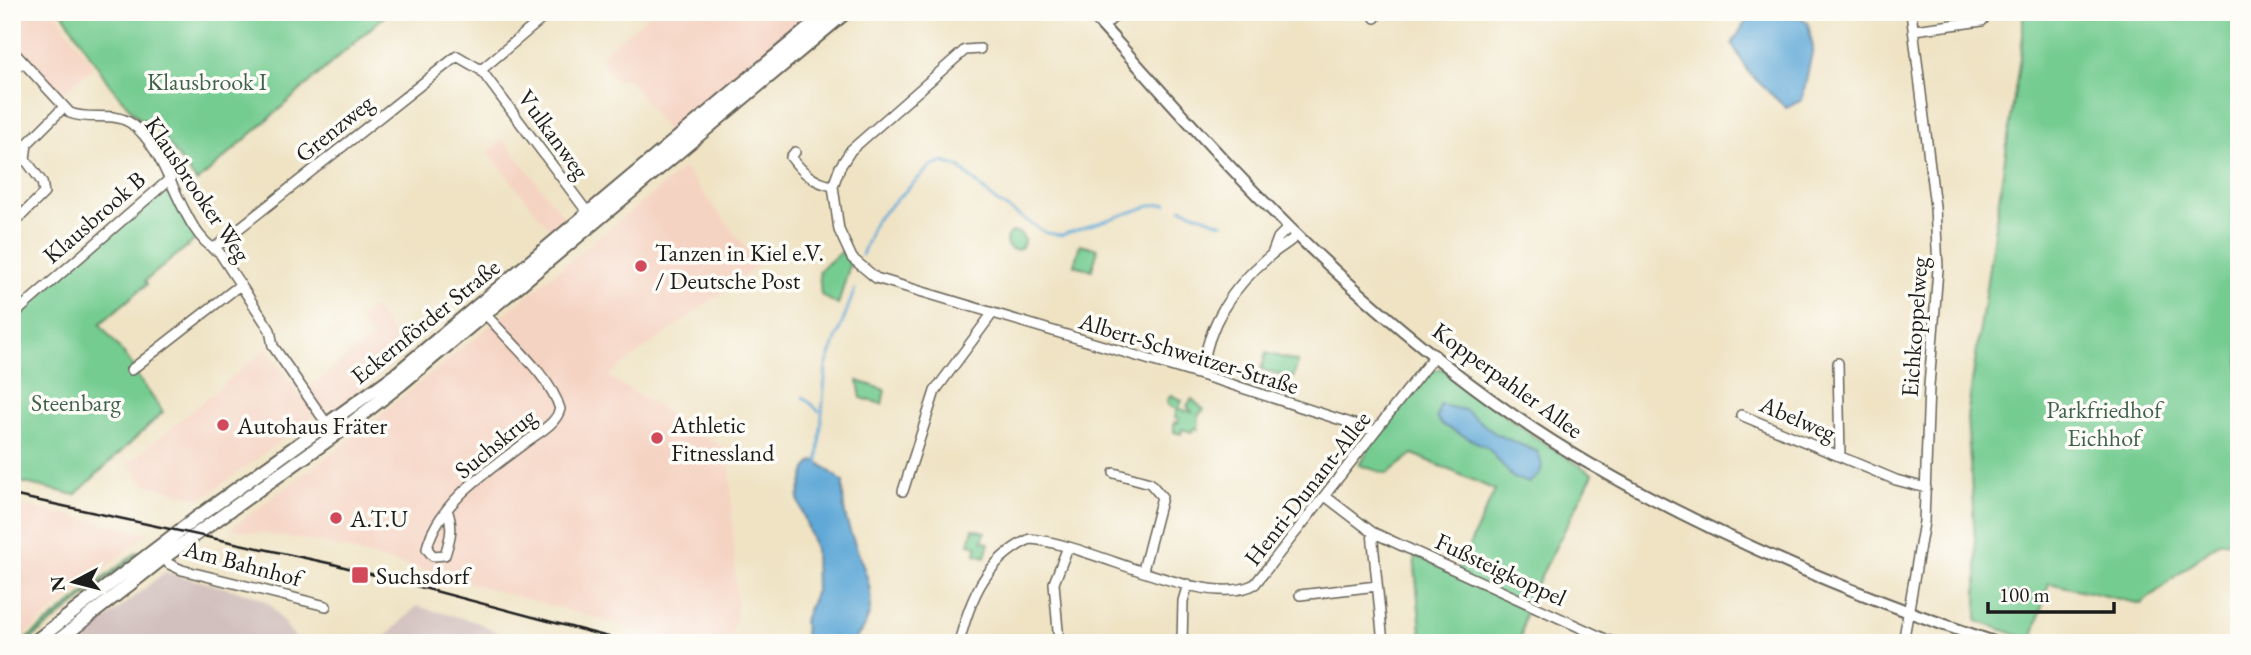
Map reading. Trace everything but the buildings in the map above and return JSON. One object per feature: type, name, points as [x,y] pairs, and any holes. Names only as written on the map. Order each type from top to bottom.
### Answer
[{"type":"main road","name":"Eckernförder Straße","points":[[33,643],[331,430],[482,310],[828,12]]},
{"type":"main road","name":"Eckernförder Straße","points":[[716,111],[846,12]]},
{"type":"main road","name":"Eckernförder Straße","points":[[54,643],[159,553]]},
{"type":"street","points":[[481,70],[550,12]]},
{"type":"street","name":"Kopperpahler Allee","points":[[1090,12],[1293,231],[1435,355],[1589,464],[1805,570],[1908,612],[1997,643]]},
{"type":"street","points":[[1103,27],[1119,12]]},
{"type":"street","name":"Eichkoppelweg","points":[[1903,643],[1922,539],[1939,252],[1911,12]]},
{"type":"street","points":[[1914,30],[1982,21],[1989,12]]},
{"type":"street","points":[[795,152],[791,157],[800,169],[818,184],[833,186],[851,150],[965,50],[980,49]]},
{"type":"street","name":"Klausbrooker Weg","points":[[12,50],[64,107],[82,118],[110,117],[131,123],[171,178],[175,194],[209,247],[219,252],[270,330],[273,346],[331,430]]},
{"type":"street","name":"Grenzweg","points":[[214,249],[452,58],[460,56],[481,70]]},
{"type":"street","points":[[12,71],[23,62]]},
{"type":"street","name":"Vulkanweg","points":[[481,70],[592,217]]},
{"type":"street","points":[[12,225],[44,193],[41,182],[24,159],[27,144],[64,107]]},
{"type":"street","name":"Klausbrook B","points":[[12,316],[171,178]]},
{"type":"street","name":"Albert-Schweitzer-Straße","points":[[833,186],[836,218],[844,243],[852,258],[876,278],[1201,375],[1375,431]]},
{"type":"street","points":[[1201,375],[1207,343],[1221,308],[1272,254],[1278,238],[1293,231]]},
{"type":"street","points":[[131,370],[240,285]]},
{"type":"street","name":"Suchskrug","points":[[447,510],[452,521],[451,537],[445,555],[433,556],[427,550],[429,538],[447,510],[480,477],[551,423],[560,409],[558,398],[482,310]]},
{"type":"street","points":[[903,491],[934,391],[992,314]]},
{"type":"street","name":"Henri-Dunant-Allee","points":[[959,643],[975,591],[985,575],[1006,554],[1030,539],[1068,547],[1188,584],[1230,592],[1244,590],[1255,584],[1435,355]]},
{"type":"street","name":"Abelweg","points":[[1838,362],[1840,457]]},
{"type":"street","name":"Abelweg","points":[[1741,415],[1912,486],[1926,488]]},
{"type":"street","points":[[1114,473],[1150,483],[1162,497],[1143,570]]},
{"type":"street","name":"Fußsteigkoppel","points":[[1325,496],[1372,532],[1614,643]]},
{"type":"street","points":[[1372,532],[1383,643]]},
{"type":"street","points":[[1059,643],[1054,583],[1068,547]]},
{"type":"street","name":"Am Bahnhof","points":[[159,553],[183,570],[326,606]]},
{"type":"street","points":[[1182,643],[1183,601],[1188,584]]},
{"type":"street","points":[[1300,595],[1377,586]]},
{"type":"shaded area","points":[[13,12],[55,12],[93,67],[61,95],[12,40]]},
{"type":"shaded area","points":[[653,12],[817,12],[668,133],[628,78],[616,81],[598,57]]},
{"type":"shaded area","points":[[503,139],[566,220],[552,232],[488,152]]},
{"type":"shaded area","points":[[684,168],[759,265],[608,376],[729,451],[737,613],[730,643],[687,643],[319,542],[230,529],[342,446]]},
{"type":"shaded area","points":[[373,307],[408,352],[336,409],[324,409],[202,499],[145,484],[128,464],[267,348],[299,396],[372,338],[358,320]]},
{"type":"shaded area","points":[[12,503],[147,533],[15,643],[12,643]]},
{"type":"shaded area","points":[[165,572],[253,595],[270,604],[299,643],[77,643]]},
{"type":"shaded area","points":[[417,606],[476,622],[521,643],[379,643]]},
{"type":"green space","name":"Klausbrook I","points":[[62,12],[389,12],[197,182],[154,125],[137,117],[109,84]]},
{"type":"green space","name":"Parkfriedhof Eichhof","points":[[2023,12],[2239,12],[2239,540],[2219,542],[2141,604],[2049,583],[2032,640],[1977,621],[1977,570],[1967,417],[2023,36]]},
{"type":"green space","name":"Steenbarg","points":[[170,180],[201,235],[145,281],[147,284],[100,324],[138,372],[136,374],[163,412],[75,495],[12,480],[12,317]]},
{"type":"green space","points":[[1015,232],[1021,235],[1024,241],[1021,247],[1015,250],[1009,247],[1006,241],[1009,235]]},
{"type":"green space","points":[[1080,244],[1098,249],[1092,270],[1074,265]]},
{"type":"green space","points":[[842,251],[850,264],[838,305],[821,295],[819,271]]},
{"type":"green space","points":[[1266,353],[1298,362],[1293,378],[1261,369]]},
{"type":"green space","points":[[1441,368],[1535,437],[1593,474],[1527,603],[1520,643],[1422,643],[1414,555],[1456,574],[1495,490],[1413,454],[1387,474],[1359,465],[1377,436],[1428,373]]},
{"type":"green space","points":[[858,381],[885,390],[882,404],[861,398]]},
{"type":"green space","points":[[1171,395],[1182,400],[1179,409],[1192,412],[1187,406],[1192,399],[1204,410],[1199,414],[1198,429],[1193,428],[1192,432],[1182,429],[1181,434],[1174,432],[1174,422],[1178,423],[1179,419],[1175,417],[1177,409],[1168,405],[1167,400]]},
{"type":"green space","points":[[973,529],[985,532],[982,541],[989,543],[985,557],[975,554],[977,546],[969,544]]},
{"type":"green space","points":[[137,552],[139,554],[26,643],[21,643]]},
{"type":"water","points":[[1770,12],[1796,13],[1808,23],[1813,48],[1802,100],[1786,108],[1750,74],[1732,44],[1746,21]]},
{"type":"water","points":[[1440,405],[1465,410],[1496,434],[1538,452],[1542,465],[1540,474],[1529,483],[1513,478],[1488,448],[1441,424],[1437,417]]},
{"type":"water","points":[[813,461],[817,461],[843,482],[846,520],[869,586],[869,615],[863,629],[851,643],[806,643],[804,620],[816,591],[815,549],[798,499],[806,469]]},
{"type":"waterway","points":[[862,255],[875,221],[930,167],[944,162],[959,167],[996,201],[1046,233],[1061,235],[1153,205],[1167,204]]},
{"type":"waterway","points":[[1181,208],[1223,224]]},
{"type":"waterway","points":[[818,462],[826,366],[855,289]]},
{"type":"waterway","points":[[803,397],[819,411]]},
{"type":"railway","points":[[12,495],[333,564],[631,643]]},
{"type":"place","name":"Tanzen in Kiel e.V. / Deutsche Post","points":[[641,266]]},
{"type":"place","name":"Autohaus Fräter","points":[[223,425]]},
{"type":"place","name":"Athletic Fitnessland","points":[[657,438]]},
{"type":"place","name":"A.T.U","points":[[336,518]]},
{"type":"place","name":"Suchsdorf","points":[[360,575]]}]
